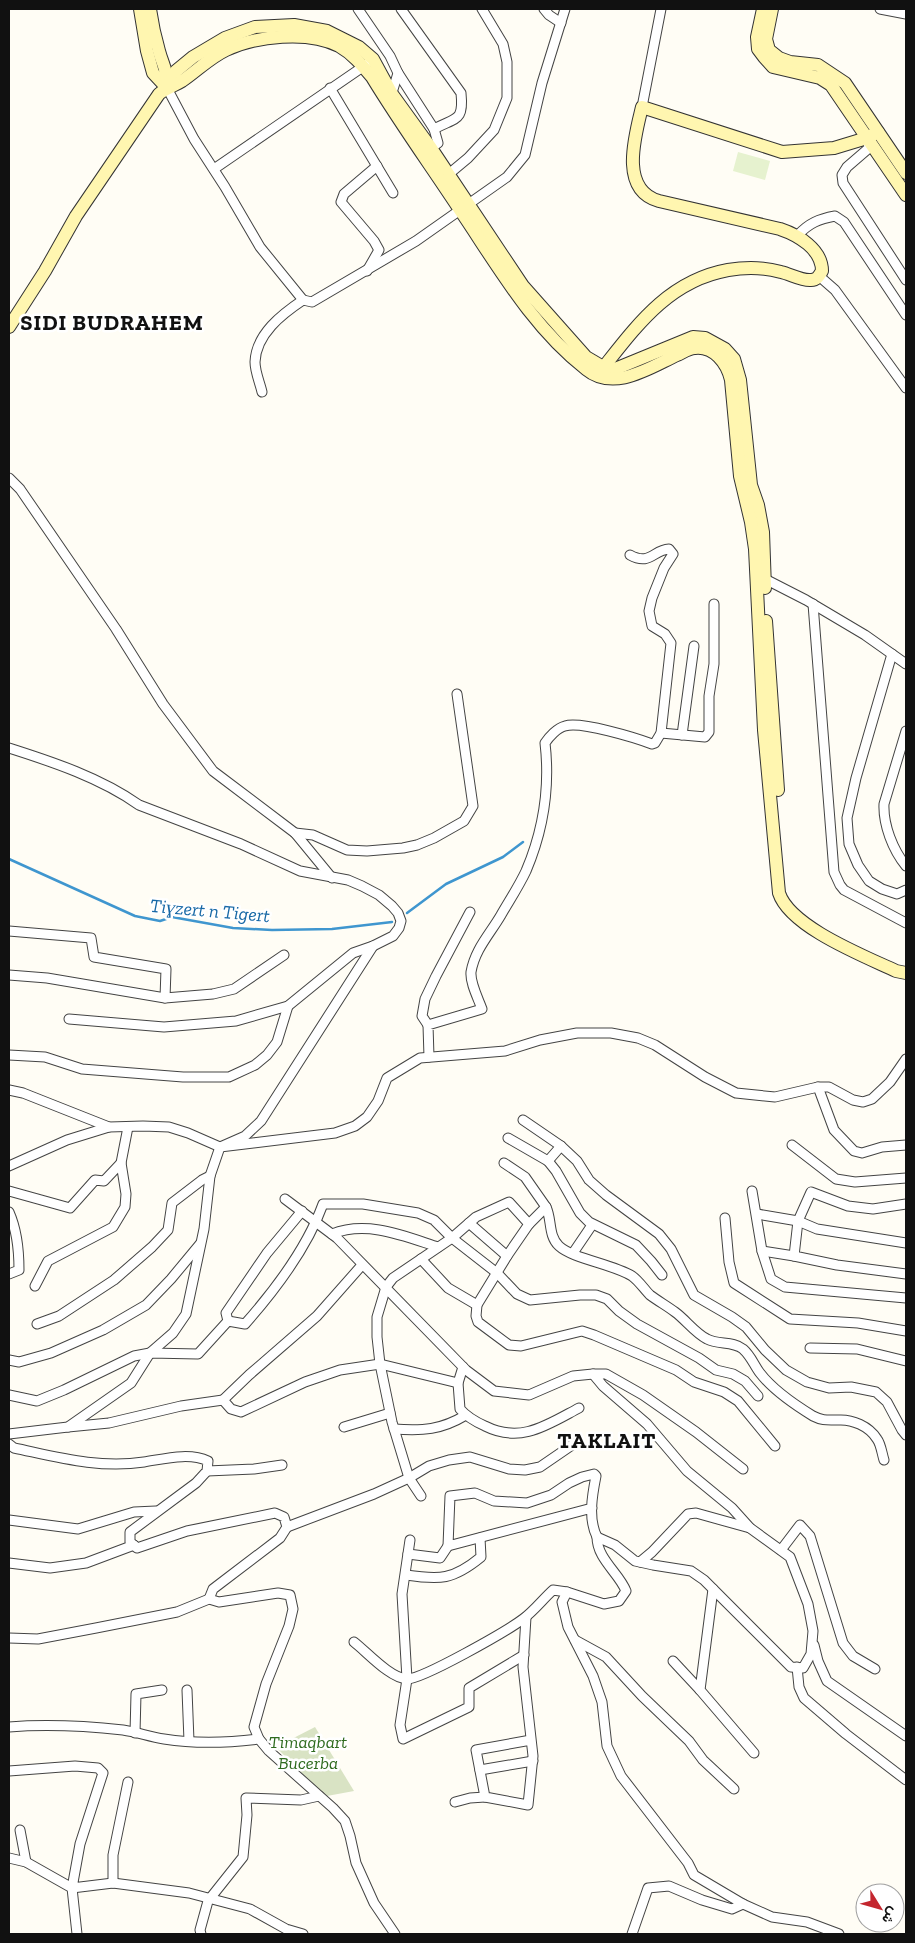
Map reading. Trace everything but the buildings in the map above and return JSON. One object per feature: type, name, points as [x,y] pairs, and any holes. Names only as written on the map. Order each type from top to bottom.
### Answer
[{"type":"street","points":[[140,9],[147,51],[154,73],[167,88],[194,139],[260,247],[303,300],[312,302],[416,241],[507,177],[525,155],[542,82],[565,9]]},
{"type":"street","points":[[150,9],[152,26],[167,70],[167,88]]},
{"type":"street","points":[[358,9],[390,56],[398,73],[434,129],[438,143],[431,148]]},
{"type":"street","points":[[401,9],[461,93],[463,109],[458,117],[434,129]]},
{"type":"street","points":[[444,177],[468,158],[494,130],[507,98],[507,62],[503,44],[482,9]]},
{"type":"street","points":[[544,9],[561,22]]},
{"type":"street","points":[[661,9],[636,133],[633,162],[637,183],[646,195],[659,201],[780,229],[798,235],[808,244],[820,260],[822,266],[819,276]]},
{"type":"street","points":[[763,9],[757,37],[758,49],[764,57],[773,67],[820,78],[831,85],[906,173]]},
{"type":"street","points":[[772,9],[766,39],[769,50],[779,58],[790,62],[818,65],[845,83],[906,195]]},
{"type":"street","points":[[880,9],[906,14]]},
{"type":"street","points":[[9,326],[45,271],[76,216],[159,94],[167,88],[180,82],[209,59],[225,50],[240,44],[267,38],[299,36],[338,45],[356,58],[368,63]]},
{"type":"street","points":[[214,169],[368,63]]},
{"type":"street","points":[[368,63],[372,77],[431,148],[444,177]]},
{"type":"street","points":[[390,98],[398,73]]},
{"type":"street","points":[[330,88],[393,193]]},
{"type":"street","points":[[390,98],[465,208],[510,286],[560,345],[588,371],[600,371]]},
{"type":"street","points":[[642,107],[782,152],[834,148],[873,135]]},
{"type":"street","points":[[873,135],[869,148],[847,167],[842,175],[843,184],[906,280]]},
{"type":"street","points":[[366,272],[379,250],[374,241],[341,202],[344,194],[377,166]]},
{"type":"street","points":[[798,235],[806,226],[822,218],[835,216],[844,222],[906,315]]},
{"type":"street","points":[[600,371],[636,326],[658,304],[679,289],[694,282],[725,271],[742,268],[773,270],[809,280],[819,276]]},
{"type":"street","points":[[819,276],[835,290],[906,388]]},
{"type":"street","points":[[262,392],[255,363],[259,343],[282,314],[303,300]]},
{"type":"street","points":[[600,371],[604,379],[618,379],[631,376],[694,348],[707,349],[718,356],[728,369],[731,380],[740,476],[761,577],[782,857],[787,894],[795,908],[810,920],[868,952],[906,967]]},
{"type":"street","points":[[9,478],[20,489],[164,704],[213,771],[295,833],[332,878]]},
{"type":"street","points":[[428,1025],[482,1009],[471,974],[476,952],[500,916],[525,872],[532,854],[541,826],[546,784],[547,763],[544,743],[550,735],[565,726],[598,728],[652,744],[656,743],[661,732],[671,643],[665,634],[652,626],[649,611],[656,586],[673,554],[669,549],[665,549],[651,558],[642,559],[630,555]]},
{"type":"street","points":[[761,577],[813,604],[865,635],[906,664]]},
{"type":"street","points":[[761,577],[764,730],[781,899],[793,914],[820,933],[896,972],[906,974]]},
{"type":"street","points":[[661,732],[705,737],[709,732],[709,696],[714,664],[714,604]]},
{"type":"street","points":[[813,604],[834,872],[844,890],[906,923]]},
{"type":"street","points":[[682,735],[694,646]]},
{"type":"street","points":[[892,654],[856,778],[847,818],[849,844],[858,865],[870,882],[882,889],[897,894],[906,890]]},
{"type":"street","points":[[295,833],[313,836],[347,850],[376,850],[417,845],[464,821],[473,806],[457,694]]},
{"type":"street","points":[[906,731],[884,804],[884,817],[899,857],[906,866]]},
{"type":"street","points":[[9,748],[60,766],[126,796],[140,805],[241,844],[300,871],[348,880],[362,886],[378,895],[398,913],[401,921],[399,928],[393,936],[353,953],[288,1006],[236,1021],[164,1028],[69,1019]]},
{"type":"street","points":[[429,1057],[428,1025],[422,1016],[426,1000],[436,976],[470,912]]},
{"type":"street","points":[[9,931],[91,938],[94,956],[166,969],[165,998]]},
{"type":"street","points":[[68,1427],[131,1383],[150,1353],[173,1333],[186,1314],[201,1242],[210,1176],[220,1147],[245,1136],[261,1121],[373,946]]},
{"type":"street","points":[[9,975],[47,978],[165,998],[213,994],[234,989],[284,955]]},
{"type":"street","points":[[9,1055],[45,1057],[82,1069],[183,1077],[229,1077],[255,1065],[267,1055],[277,1042],[288,1006]]},
{"type":"street","points":[[9,1166],[67,1140],[109,1127],[169,1128],[188,1133],[220,1147],[334,1134],[355,1126],[367,1117],[378,1101],[387,1078],[420,1058],[505,1051],[540,1040],[577,1033],[611,1033],[638,1038],[655,1045],[705,1077],[736,1093],[775,1097],[818,1087],[830,1087],[853,1100],[863,1102],[872,1099],[890,1082],[906,1060]]},
{"type":"street","points":[[818,1087],[834,1130],[854,1151],[862,1153],[882,1147],[906,1145]]},
{"type":"street","points":[[9,1090],[23,1093],[109,1127]]},
{"type":"street","points":[[523,1120],[561,1146],[577,1161],[589,1180],[659,1234],[671,1248],[694,1295],[746,1327],[765,1350],[786,1370],[807,1382],[829,1388],[851,1387],[876,1392],[887,1402],[906,1435]]},
{"type":"street","points":[[35,1286],[48,1261],[113,1228],[125,1207],[126,1194],[121,1163],[128,1127]]},
{"type":"street","points":[[508,1138],[548,1161],[556,1171],[580,1213],[592,1225],[636,1245],[662,1275]]},
{"type":"street","points":[[792,1145],[836,1179],[856,1182],[906,1178]]},
{"type":"street","points":[[548,1161],[561,1146]]},
{"type":"street","points":[[9,1191],[70,1208],[95,1180],[104,1181],[121,1163]]},
{"type":"street","points":[[504,1163],[525,1177],[546,1207],[549,1213],[552,1237],[559,1246],[630,1275],[650,1294],[712,1342],[736,1345],[742,1348],[752,1358],[760,1373],[794,1404],[813,1416],[829,1422],[838,1420],[852,1421],[865,1427],[878,1439],[884,1460]]},
{"type":"street","points":[[37,1324],[59,1316],[120,1274],[152,1247],[168,1230],[172,1203],[210,1176]]},
{"type":"street","points":[[752,1191],[762,1251],[771,1279],[785,1287],[906,1298]]},
{"type":"street","points":[[794,1256],[798,1221],[811,1192],[848,1206],[873,1209],[906,1204]]},
{"type":"street","points":[[285,1199],[332,1234],[463,1366],[494,1391],[529,1395],[573,1376],[606,1374],[643,1395],[696,1432],[743,1469]]},
{"type":"street","points":[[421,1496],[409,1478],[394,1429],[380,1364],[377,1317],[386,1287],[393,1278],[452,1238],[476,1217],[509,1202],[529,1224]]},
{"type":"street","points":[[228,1321],[246,1324],[264,1302],[298,1254],[316,1222],[323,1204],[363,1204],[418,1213],[434,1220],[452,1238],[497,1273],[517,1294],[530,1300],[580,1295],[596,1295],[607,1299],[619,1311],[637,1324],[699,1358],[716,1370],[733,1374],[745,1381],[758,1396]]},
{"type":"street","points":[[546,1207],[529,1224],[477,1305],[476,1316],[478,1322],[509,1345],[521,1346],[582,1331],[676,1370],[694,1382],[724,1392],[738,1402],[776,1446]]},
{"type":"street","points":[[228,1321],[226,1313],[267,1253],[302,1211]]},
{"type":"street","points":[[9,1212],[15,1226],[19,1260],[19,1270],[9,1274]]},
{"type":"street","points":[[757,1214],[798,1221],[817,1229],[906,1243]]},
{"type":"street","points":[[725,1218],[729,1262],[734,1283],[790,1319],[858,1323],[906,1331]]},
{"type":"street","points":[[469,1223],[507,1256]]},
{"type":"street","points":[[573,1253],[592,1225]]},
{"type":"street","points":[[332,1234],[346,1229],[384,1230],[438,1247]]},
{"type":"street","points":[[9,1360],[19,1362],[50,1353],[102,1330],[146,1305],[171,1279],[201,1242]]},
{"type":"street","points":[[762,1251],[854,1268],[906,1274]]},
{"type":"street","points":[[421,1259],[448,1288],[477,1305]]},
{"type":"street","points":[[9,1434],[109,1423],[181,1406],[223,1400],[317,1316],[362,1265]]},
{"type":"street","points":[[9,1395],[37,1401],[134,1356],[150,1353],[198,1354],[228,1321]]},
{"type":"street","points":[[810,1348],[857,1349],[906,1361]]},
{"type":"street","points":[[223,1400],[232,1409],[240,1412],[305,1382],[340,1370],[380,1364],[458,1383]]},
{"type":"street","points":[[463,1366],[458,1383],[460,1409],[474,1421],[494,1431],[516,1434],[544,1427],[579,1408]]},
{"type":"street","points":[[593,1374],[603,1386],[648,1424],[687,1471],[732,1508],[750,1528],[782,1550],[790,1558],[808,1604],[813,1631],[810,1654],[803,1668],[791,1666],[713,1588],[691,1571],[640,1562],[615,1545],[597,1538]]},
{"type":"street","points":[[344,1427],[390,1412]]},
{"type":"street","points":[[394,1429],[424,1431],[450,1424],[466,1415]]},
{"type":"street","points":[[209,1599],[213,1589],[280,1538],[287,1526],[342,1506],[409,1478],[429,1466],[449,1460],[470,1457],[509,1469],[525,1470],[540,1467],[575,1443]]},
{"type":"street","points":[[9,1444],[14,1448],[80,1462],[116,1465],[168,1457],[202,1458],[208,1461],[207,1470],[196,1483],[157,1510],[130,1532],[130,1542],[137,1548],[187,1531],[275,1513],[284,1517],[287,1526]]},
{"type":"street","points":[[207,1470],[254,1469],[282,1465]]},
{"type":"street","points":[[354,1642],[394,1675],[407,1679],[418,1678],[526,1616],[553,1590],[567,1592],[604,1604],[619,1601],[626,1591],[622,1581],[601,1554],[592,1528],[592,1508],[596,1476],[594,1474],[569,1483],[551,1495],[527,1503],[494,1501],[475,1493],[450,1496],[448,1546],[440,1558],[408,1554]]},
{"type":"street","points":[[448,1546],[592,1508]]},
{"type":"street","points":[[9,1520],[78,1529],[134,1512],[157,1510]]},
{"type":"street","points":[[640,1562],[688,1514],[696,1513],[750,1528]]},
{"type":"street","points":[[782,1550],[800,1525],[810,1536],[843,1643],[853,1656],[876,1669]]},
{"type":"street","points":[[406,1575],[429,1578],[446,1577],[481,1557],[480,1538]]},
{"type":"street","points":[[410,1540],[402,1594],[407,1679],[400,1725],[403,1739],[470,1707],[469,1688],[524,1655]]},
{"type":"street","points":[[9,1564],[50,1568],[86,1562],[134,1545]]},
{"type":"street","points":[[700,1690],[713,1588]]},
{"type":"street","points":[[567,1592],[562,1602],[568,1627],[593,1676],[602,1702],[607,1746],[621,1776],[688,1863],[694,1875],[743,1904],[772,1917],[807,1922],[839,1934]]},
{"type":"street","points":[[9,1638],[38,1639],[96,1628],[177,1612],[209,1599],[219,1602],[278,1594],[290,1595],[293,1609],[289,1626],[266,1684],[254,1727],[259,1739],[269,1751],[345,1821],[356,1863],[374,1903],[395,1934]]},
{"type":"street","points":[[455,1802],[485,1797],[528,1804],[533,1761],[523,1667],[526,1616]]},
{"type":"street","points":[[574,1640],[606,1657],[642,1696],[689,1741],[703,1760],[734,1789]]},
{"type":"street","points":[[812,1640],[826,1681],[906,1736]]},
{"type":"street","points":[[673,1661],[754,1753]]},
{"type":"street","points":[[797,1667],[799,1687],[804,1698],[846,1734],[906,1780]]},
{"type":"street","points":[[135,1733],[136,1694],[162,1690]]},
{"type":"street","points":[[187,1690],[189,1741]]},
{"type":"street","points":[[9,1727],[29,1725],[94,1728],[164,1739],[218,1743],[259,1739]]},
{"type":"street","points":[[485,1797],[476,1750],[532,1740]]},
{"type":"street","points":[[480,1770],[533,1761]]},
{"type":"street","points":[[9,1771],[75,1766],[98,1768],[102,1773],[80,1844],[72,1888],[77,1934]]},
{"type":"street","points":[[113,1883],[113,1855],[128,1782]]},
{"type":"street","points":[[201,1934],[200,1930],[210,1899],[243,1858],[247,1815],[246,1798],[301,1800],[319,1796]]},
{"type":"street","points":[[20,1830],[26,1862]]},
{"type":"street","points":[[9,1858],[26,1862],[72,1888],[113,1883],[189,1893],[250,1909],[286,1929],[303,1934]]},
{"type":"street","points":[[632,1934],[648,1888],[669,1886],[702,1900],[732,1909],[743,1904]]},
{"type":"green space","points":[[738,152],[770,161],[765,180],[733,171]]},
{"type":"green space","name":"Timaqbart Bucerba","points":[[315,1727],[354,1791],[327,1796],[309,1781],[276,1747]]},
{"type":"waterway","name":"Tiɣzert n Tigert","points":[[407,913],[446,884],[503,857],[523,842]]},
{"type":"waterway","name":"Tiɣzert n Tigert","points":[[9,859],[135,916],[160,921],[172,917],[233,928],[272,930],[332,929],[392,922]]},
{"type":"district","name":"SIDI BUDRAHEM","points":[[112,322]]},
{"type":"district","name":"TAKLAIT","points":[[607,1440]]}]
